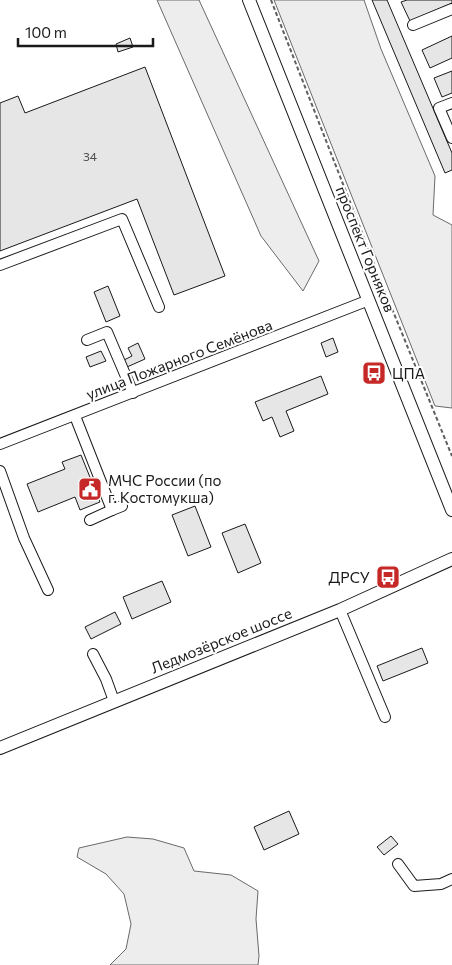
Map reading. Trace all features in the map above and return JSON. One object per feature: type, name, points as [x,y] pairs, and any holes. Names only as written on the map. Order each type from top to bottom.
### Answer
[{"type":"main road","name":"проспект Горняков","points":[[249,0],[452,510]]},
{"type":"main road","name":"Ледмозёрское шоссе","points":[[0,748],[340,610],[452,559]]},
{"type":"street","points":[[413,25],[452,9]]},
{"type":"street","points":[[452,103],[440,108],[452,137]]},
{"type":"street","points":[[0,264],[122,219],[159,307]]},
{"type":"street","name":"улица Пожарного Семёнова","points":[[0,444],[369,300]]},
{"type":"street","points":[[87,340],[107,332],[133,393]]},
{"type":"street","points":[[75,416],[117,508],[90,520]]},
{"type":"street","points":[[0,471],[24,538],[48,590]]},
{"type":"street","points":[[340,610],[385,717]]},
{"type":"street","points":[[93,654],[106,679],[114,701]]},
{"type":"street","points":[[398,864],[414,886],[441,884],[452,879]]},
{"type":"path","points":[[271,0],[386,294],[452,456]]},
{"type":"shaded area","points":[[157,0],[199,0],[319,261],[303,291],[261,236]]},
{"type":"shaded area","points":[[274,0],[364,0],[381,49],[435,176],[433,215],[452,225],[452,408],[435,406]]},
{"type":"shaded area","points":[[127,837],[153,839],[184,848],[194,871],[231,875],[258,891],[256,919],[258,965],[110,965],[126,949],[131,924],[124,894],[106,874],[77,857],[79,848]]},
{"type":"building","points":[[372,0],[387,0],[452,153],[452,170],[445,173]]},
{"type":"building","points":[[407,0],[452,0],[452,3],[410,21],[401,2]]},
{"type":"building","points":[[452,36],[452,58],[430,68],[422,50]]},
{"type":"building","points":[[130,38],[133,47],[118,52],[116,44]]},
{"type":"building","points":[[145,67],[225,276],[174,295],[137,199],[0,251],[0,103],[18,96],[25,113]]},
{"type":"building","points":[[452,71],[452,93],[442,97],[434,78]]},
{"type":"building","points":[[108,286],[120,316],[106,322],[94,292]]},
{"type":"building","points":[[333,338],[338,352],[326,357],[321,343]]},
{"type":"building","points":[[138,343],[145,359],[127,367],[124,360],[132,356],[128,348]]},
{"type":"building","points":[[101,351],[106,361],[90,367],[86,357]]},
{"type":"building","points":[[321,376],[328,394],[286,411],[294,431],[280,437],[272,417],[263,421],[255,402]]},
{"type":"building","points":[[81,455],[100,502],[80,510],[75,497],[38,512],[27,484],[65,469],[62,462]]},
{"type":"building","points":[[195,506],[211,547],[188,556],[172,515]]},
{"type":"building","points":[[245,524],[261,563],[238,573],[222,533]]},
{"type":"building","points":[[162,581],[171,602],[132,619],[123,597]]},
{"type":"building","points":[[115,612],[121,624],[91,639],[85,627]]},
{"type":"building","points":[[422,648],[428,663],[383,681],[377,666]]},
{"type":"building","points":[[289,811],[299,834],[264,850],[254,827]]},
{"type":"building","points":[[391,836],[398,844],[384,855],[377,847]]},
{"type":"place","name":"ЦПА","points":[[374,373]]},
{"type":"place","name":"МЧС России (по г. Костомукша)","points":[[90,489]]},
{"type":"place","name":"ДРСУ","points":[[388,577]]}]
